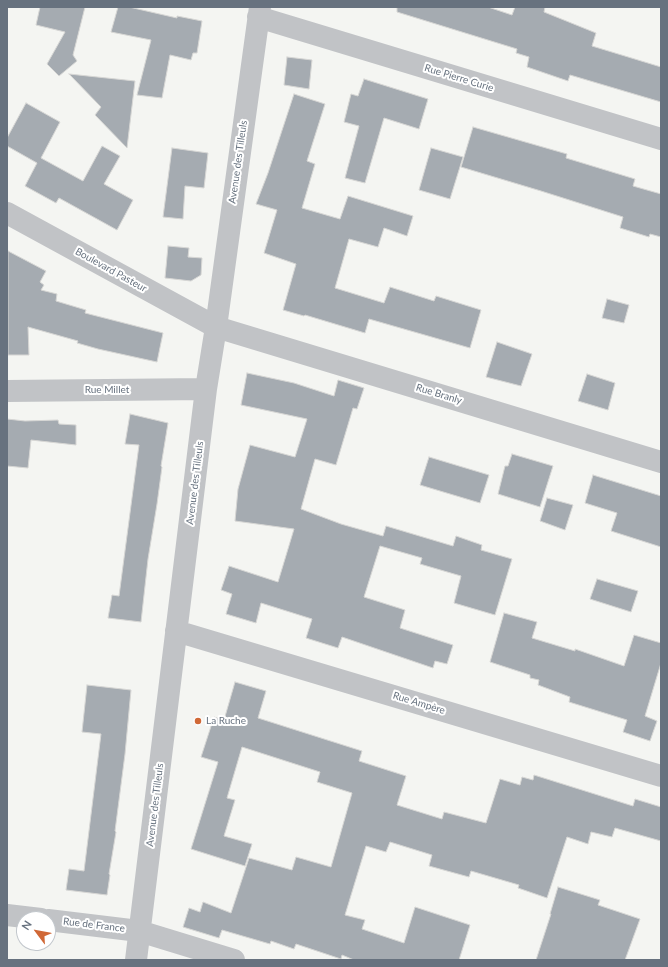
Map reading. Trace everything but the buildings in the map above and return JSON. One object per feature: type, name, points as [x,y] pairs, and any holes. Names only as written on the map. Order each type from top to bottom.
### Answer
[{"type":"street","name":"Rue Pierre Curie","points":[[259,12],[661,139]]},
{"type":"street","name":"Avenue des Tilleuls","points":[[136,960],[206,390],[259,12]]},
{"type":"street","name":"Boulevard Pasteur","points":[[7,213],[216,327]]},
{"type":"street","name":"Rue Branly","points":[[216,327],[661,462]]},
{"type":"street","name":"Rue Millet","points":[[7,391],[206,390]]},
{"type":"street","name":"Rue Ampère","points":[[176,630],[661,776]]},
{"type":"street","name":"Rue de France","points":[[56,921],[139,931],[234,960]]},
{"type":"place","name":"La Ruche","points":[[198,721]]}]
